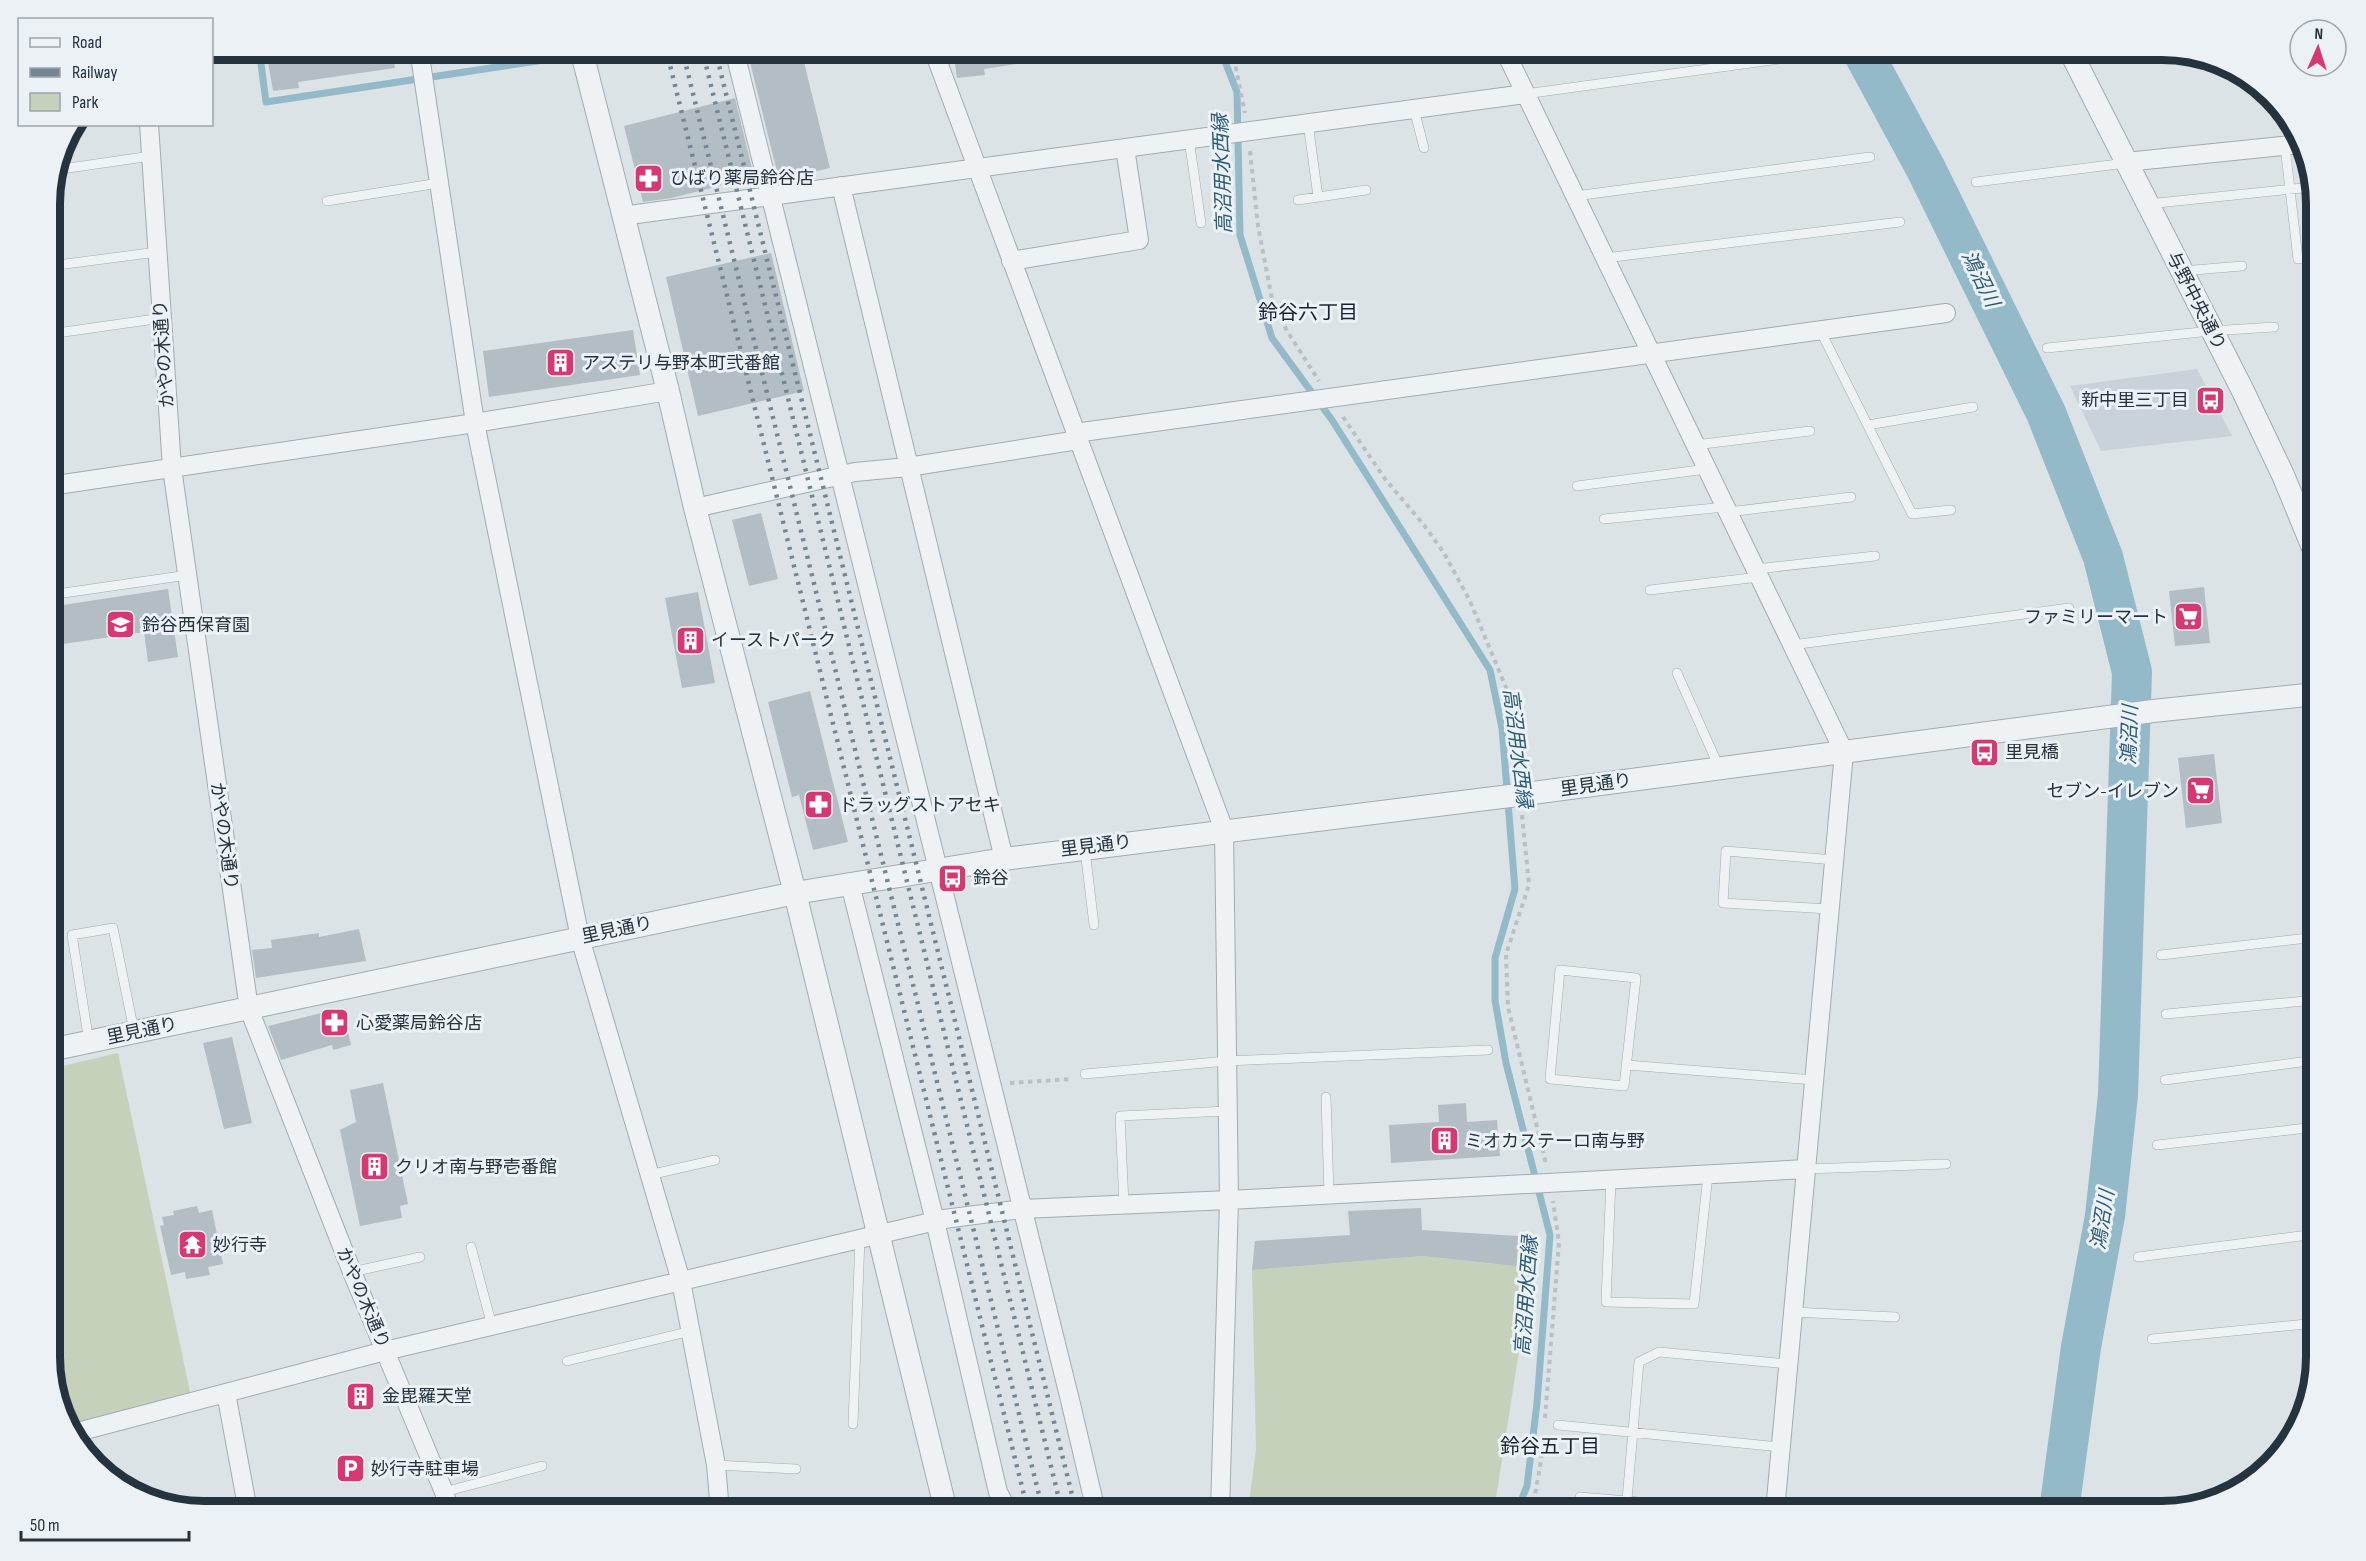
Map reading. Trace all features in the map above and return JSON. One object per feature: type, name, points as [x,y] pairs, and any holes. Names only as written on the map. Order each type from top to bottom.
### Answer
[{"type":"street","points":[[421,60],[475,423],[580,938],[681,1281],[716,1465],[719,1501]]},
{"type":"street","points":[[583,60],[668,392],[695,508],[795,893],[869,1236],[943,1501]]},
{"type":"street","points":[[736,60],[1093,1501]]},
{"type":"street","points":[[937,60],[1224,830],[1229,1200],[1220,1501]]},
{"type":"street","points":[[1509,60],[1844,752],[1776,1501]]},
{"type":"street","name":"与野中央通り","points":[[2074,60],[2283,475],[2306,529]]},
{"type":"street","points":[[622,216],[1525,94]]},
{"type":"street","name":"かやの木通り","points":[[149,126],[172,468],[249,1009],[352,1272],[447,1501]]},
{"type":"street","points":[[2126,162],[2293,145]]},
{"type":"street","points":[[1011,261],[1139,240],[1125,148]]},
{"type":"street","points":[[841,186],[1004,859]]},
{"type":"street","points":[[695,508],[839,476],[908,467],[1077,436],[1301,401],[1946,313]]},
{"type":"street","points":[[60,485],[668,392]]},
{"type":"street","name":"里見通り","points":[[60,1048],[795,893],[1004,859],[1496,798],[2153,711],[2306,694]]},
{"type":"street","points":[[850,884],[935,1221],[998,1492],[1002,1501]]},
{"type":"street","points":[[81,1431],[385,1352],[935,1221],[1022,1209],[1806,1169]]},
{"type":"street","points":[[226,1393],[246,1501]]},
{"type":"lane","points":[[1525,94],[1772,60]]},
{"type":"lane","points":[[1414,109],[1424,148]]},
{"type":"lane","points":[[1308,123],[1318,197]]},
{"type":"lane","points":[[1189,139],[1201,223]]},
{"type":"lane","points":[[2293,145],[2290,190],[2298,259],[2306,258]]},
{"type":"lane","points":[[65,169],[151,156]]},
{"type":"lane","points":[[1575,195],[1870,157]]},
{"type":"lane","points":[[1976,182],[2126,162]]},
{"type":"lane","points":[[327,201],[439,183]]},
{"type":"lane","points":[[2148,204],[2305,188]]},
{"type":"lane","points":[[1298,200],[1366,190]]},
{"type":"lane","points":[[1605,258],[1900,222]]},
{"type":"lane","points":[[60,266],[157,252]]},
{"type":"lane","points":[[2181,271],[2242,266]]},
{"type":"lane","points":[[60,333],[162,318]]},
{"type":"lane","points":[[2047,348],[2211,331],[2274,327]]},
{"type":"lane","points":[[1820,330],[1912,514],[1951,510]]},
{"type":"lane","points":[[1868,425],[1972,407]]},
{"type":"lane","points":[[1695,445],[1810,431]]},
{"type":"lane","points":[[1577,486],[1707,469]]},
{"type":"lane","points":[[1604,519],[1851,497]]},
{"type":"lane","points":[[1650,590],[1875,556]]},
{"type":"lane","points":[[60,594],[188,575]]},
{"type":"lane","points":[[1792,645],[2069,608]]},
{"type":"lane","points":[[1677,673],[1720,768]]},
{"type":"lane","points":[[1085,848],[1094,925]]},
{"type":"lane","points":[[1829,909],[1723,903],[1726,851],[1834,860]]},
{"type":"lane","points":[[90,1042],[72,935],[113,928],[134,1033]]},
{"type":"lane","points":[[2161,955],[2306,938]]},
{"type":"lane","points":[[1560,970],[1636,978],[1627,1065],[1624,1086],[1550,1080],[1560,970]]},
{"type":"lane","points":[[2166,1014],[2306,1001]]},
{"type":"lane","points":[[1085,1074],[1227,1061],[1488,1050]]},
{"type":"lane","points":[[2165,1080],[2306,1061]]},
{"type":"lane","points":[[1627,1065],[1814,1080]]},
{"type":"lane","points":[[1326,1097],[1329,1195]]},
{"type":"lane","points":[[1124,1205],[1120,1116],[1228,1111]]},
{"type":"lane","points":[[2157,1145],[2306,1129]]},
{"type":"lane","points":[[649,1175],[714,1160]]},
{"type":"lane","points":[[1806,1169],[1946,1164]]},
{"type":"lane","points":[[1611,1180],[1606,1302],[1694,1304],[1708,1175]]},
{"type":"lane","points":[[2138,1257],[2306,1235]]},
{"type":"lane","points":[[853,1424],[869,1236]]},
{"type":"lane","points":[[471,1247],[492,1326]]},
{"type":"lane","points":[[352,1272],[420,1257]]},
{"type":"lane","points":[[1793,1312],[1895,1317]]},
{"type":"lane","points":[[2152,1339],[2306,1324]]},
{"type":"lane","points":[[567,1361],[691,1331]]},
{"type":"lane","points":[[1626,1501],[1639,1362],[1659,1352],[1788,1364]]},
{"type":"lane","points":[[1558,1425],[1781,1447]]},
{"type":"lane","points":[[716,1465],[796,1469]]},
{"type":"lane","points":[[444,1492],[542,1466]]},
{"type":"lane","points":[[1580,1497],[1600,1501]]},
{"type":"path","points":[[1233,60],[1240,132],[1272,299],[1287,330],[1385,479],[1425,525],[1444,553],[1470,601],[1512,702],[1529,885],[1506,954],[1508,1007],[1544,1183],[1559,1243],[1540,1467],[1534,1501]]},
{"type":"path","points":[[991,1085],[1075,1078],[1085,1074]]},
{"type":"shaded area","points":[[2197,369],[2232,436],[2101,451],[2070,386]]},
{"type":"green space","points":[[118,1053],[191,1396],[77,1426],[68,1403],[60,1366],[60,1067]]},
{"type":"green space","points":[[1423,1256],[1532,1268],[1496,1501],[1249,1501],[1256,1449],[1252,1270]]},
{"type":"building","points":[[268,60],[394,60],[395,68],[298,82],[299,88],[273,91]]},
{"type":"building","points":[[749,60],[803,60],[830,168],[779,180]]},
{"type":"building","points":[[954,60],[1042,60],[984,69],[985,75],[957,78]]},
{"type":"building","points":[[735,98],[754,177],[672,198],[643,202],[624,126]]},
{"type":"building","points":[[771,253],[804,391],[698,416],[666,277]]},
{"type":"building","name":"アステリ与野本町弐番館","points":[[633,330],[640,375],[489,397],[483,351]]},
{"type":"building","points":[[761,513],[778,579],[749,586],[732,520]]},
{"type":"building","name":"ファミリーマート","points":[[2204,587],[2210,643],[2175,646],[2169,591]]},
{"type":"building","points":[[168,589],[178,657],[148,662],[144,632],[60,645],[60,605]]},
{"type":"building","name":"イーストパーク","points":[[698,592],[715,683],[682,688],[665,598]]},
{"type":"building","points":[[810,691],[848,842],[813,850],[799,795],[792,797],[768,702]]},
{"type":"building","name":"セブン-イレブン","points":[[2214,754],[2222,823],[2186,828],[2178,758]]},
{"type":"building","points":[[359,929],[366,961],[256,978],[252,950],[272,948],[271,940],[319,933],[319,937]]},
{"type":"building","points":[[342,1008],[351,1045],[333,1050],[332,1045],[281,1060],[268,1026]]},
{"type":"building","points":[[232,1037],[252,1123],[224,1129],[203,1043]]},
{"type":"building","name":"クリオ南与野壱番館","points":[[383,1083],[408,1204],[400,1206],[402,1218],[360,1226],[340,1130],[356,1122],[350,1090]]},
{"type":"building","name":"ミオカステーロ南与野","points":[[1466,1103],[1467,1122],[1497,1120],[1500,1156],[1391,1163],[1389,1125],[1439,1122],[1438,1105]]},
{"type":"building","name":"妙行寺","points":[[197,1206],[199,1213],[212,1210],[223,1264],[208,1267],[210,1275],[186,1279],[185,1272],[171,1275],[160,1226],[164,1225],[162,1217],[174,1215],[173,1211]]},
{"type":"building","points":[[1421,1208],[1422,1230],[1532,1237],[1532,1268],[1423,1256],[1252,1270],[1255,1241],[1350,1235],[1348,1211]]},
{"type":"building","name":"金毘羅天堂","points":[[367,1383],[374,1403],[354,1410],[347,1389]]},
{"type":"waterway","points":[[260,60],[266,102],[544,60]]},
{"type":"waterway","name":"高沼用水西縁","points":[[1224,60],[1237,92],[1240,235],[1272,338],[1332,420],[1490,670],[1502,728],[1515,889],[1495,958],[1495,1000],[1506,1063],[1550,1235],[1537,1403],[1527,1486],[1521,1501]]},
{"type":"waterway","name":"鴻沼川","points":[[1867,60],[1926,169],[2046,413],[2103,557],[2132,672],[2118,1095],[2105,1216],[2081,1347],[2060,1501]]},
{"type":"railway","points":[[669,60],[1026,1501]]},
{"type":"railway","points":[[685,60],[1041,1501]]},
{"type":"railway","points":[[705,60],[1060,1501]]},
{"type":"railway","points":[[718,60],[1074,1501]]},
{"type":"place","name":"ひばり薬局鈴谷店","points":[[649,178]]},
{"type":"place","name":"アステリ与野本町弐番館","points":[[561,363]]},
{"type":"place","name":"新中里三丁目","points":[[2210,400]]},
{"type":"place","name":"ファミリーマート","points":[[2189,617]]},
{"type":"place","name":"鈴谷西保育園","points":[[121,625]]},
{"type":"place","name":"イーストパーク","points":[[690,640]]},
{"type":"place","name":"里見橋","points":[[1984,752]]},
{"type":"place","name":"セブン-イレブン","points":[[2200,791]]},
{"type":"place","name":"ドラッグストアセキ","points":[[818,805]]},
{"type":"place","name":"鈴谷","points":[[952,878]]},
{"type":"place","name":"心愛薬局鈴谷店","points":[[335,1023]]},
{"type":"place","name":"ミオカステーロ南与野","points":[[1444,1141]]},
{"type":"place","name":"クリオ南与野壱番館","points":[[374,1167]]},
{"type":"place","name":"妙行寺","points":[[192,1245]]},
{"type":"place","name":"金毘羅天堂","points":[[361,1396]]},
{"type":"place","name":"妙行寺駐車場","points":[[350,1469]]},
{"type":"district","name":"鈴谷六丁目","points":[[1308,313]]},
{"type":"district","name":"鈴谷五丁目","points":[[1550,1447]]}]
